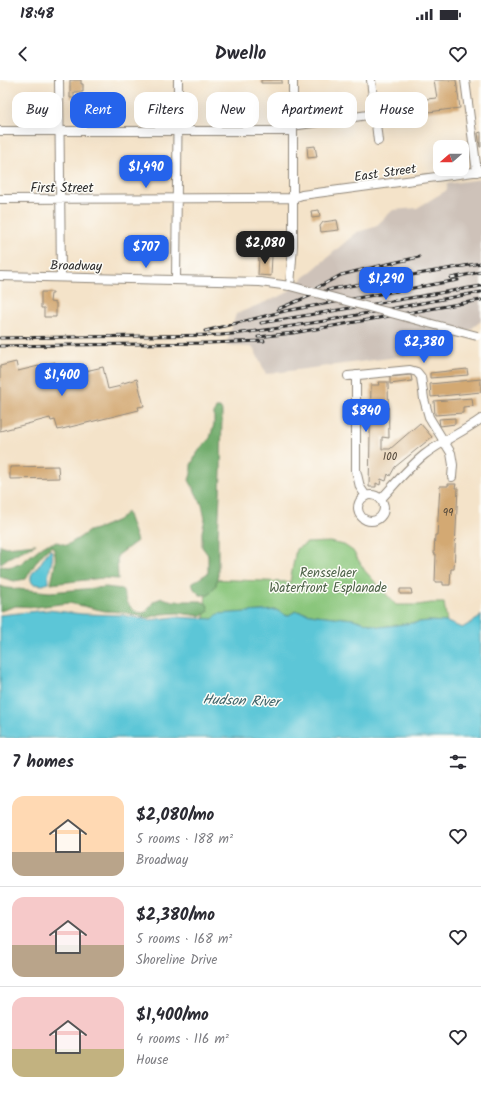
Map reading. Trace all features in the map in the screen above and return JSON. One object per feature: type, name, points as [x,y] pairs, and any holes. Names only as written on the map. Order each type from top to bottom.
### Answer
[{"type":"street","points":[[59,80],[61,277]]},
{"type":"street","points":[[176,280],[178,80]]},
{"type":"street","points":[[293,80],[293,92]]},
{"type":"street","points":[[371,80],[372,92]]},
{"type":"street","points":[[465,80],[479,171]]},
{"type":"street","points":[[0,131],[178,131],[292,128],[293,254],[290,286]]},
{"type":"street","points":[[377,128],[378,141]]},
{"type":"street","name":"East Street","points":[[293,198],[309,194],[479,171]]},
{"type":"street","name":"First Street","points":[[0,200],[293,198]]},
{"type":"street","name":"Broadway","points":[[0,276],[260,282],[279,284],[479,337]]},
{"type":"street","points":[[366,496],[360,487],[356,470],[352,376],[410,370],[417,372],[420,377],[428,412],[436,429],[450,451],[452,457],[452,477]]},
{"type":"street","points":[[381,499],[412,465],[430,451],[481,419]]},
{"type":"street","points":[[373,495],[381,499],[384,506],[383,514],[379,520],[369,522],[361,517],[358,509],[360,501],[366,496],[373,495]]},
{"type":"shaded area","points":[[481,179],[481,321],[444,351],[266,374],[253,347],[226,346],[236,314],[285,294],[357,232],[375,227],[393,210],[417,208],[447,190],[447,184]]},
{"type":"green space","points":[[216,408],[220,408],[222,411],[218,575],[216,585],[209,595],[200,595],[194,589],[192,583],[208,573],[208,555],[202,547],[202,532],[205,519],[202,505],[189,480],[191,465],[196,455],[210,438]]},
{"type":"green space","points":[[127,512],[137,541],[117,556],[118,579],[103,578],[51,584],[55,559],[52,546],[40,557],[26,579],[14,581],[0,577],[0,566],[8,567],[20,564],[44,545],[57,542],[67,545],[89,531],[118,520]]},
{"type":"green space","name":"Rensselaer Waterfront Esplanade","points":[[331,542],[344,545],[353,551],[365,571],[396,605],[444,603],[447,622],[428,621],[380,627],[353,619],[296,611],[287,616],[276,610],[219,614],[213,619],[204,619],[207,579],[290,582],[296,549],[307,543]]},
{"type":"green space","points":[[36,544],[8,558],[0,564],[0,545],[6,547]]},
{"type":"green space","points":[[0,586],[50,592],[106,587],[122,589],[125,598],[136,612],[146,612],[154,601],[162,598],[173,601],[201,601],[207,604],[209,611],[201,616],[178,613],[161,614],[148,618],[123,612],[105,611],[69,603],[36,607],[16,606],[0,611]]},
{"type":"water","points":[[50,550],[52,553],[52,558],[48,575],[48,583],[43,585],[33,584],[31,578],[33,572]]},
{"type":"water","name":"Hudson River","points":[[48,610],[82,614],[122,615],[150,620],[174,617],[213,619],[218,614],[276,610],[287,616],[296,611],[353,619],[380,627],[428,621],[447,622],[462,628],[479,618],[481,615],[481,738],[0,738],[0,615]]},
{"type":"building","points":[[70,80],[81,80],[81,84],[83,84],[83,92],[70,92]]},
{"type":"building","points":[[261,80],[282,80],[282,83],[261,83]]},
{"type":"building","points":[[434,80],[456,80],[460,108],[428,112],[428,99],[437,98]]},
{"type":"building","points":[[481,132],[481,147],[480,147],[478,133]]},
{"type":"building","points":[[315,146],[317,157],[308,158],[307,147]]},
{"type":"building","points":[[319,210],[320,217],[312,218],[311,211]]},
{"type":"building","points":[[337,220],[339,230],[321,232],[320,226],[323,222]]},
{"type":"building","points":[[261,253],[269,253],[269,256],[272,256],[271,276],[258,275],[259,256],[261,256]]},
{"type":"building","points":[[41,292],[53,292],[53,294],[51,294],[50,302],[56,303],[56,317],[44,317],[44,308],[41,308]]},
{"type":"building","points":[[16,362],[18,371],[55,362],[59,377],[103,367],[108,389],[121,386],[120,384],[137,379],[144,406],[138,407],[139,410],[58,430],[55,420],[51,421],[50,418],[0,431],[0,366]]},
{"type":"building","points":[[467,369],[468,375],[430,378],[430,373]]},
{"type":"building","points":[[411,375],[412,381],[390,384],[390,377]]},
{"type":"building","points":[[481,379],[481,392],[431,397],[430,384]]},
{"type":"building","points":[[378,382],[388,382],[389,438],[382,437],[382,449],[390,449],[420,423],[432,437],[395,467],[390,476],[388,474],[386,481],[381,479],[380,485],[376,483],[376,487],[369,487],[371,385],[379,385]]},
{"type":"building","points":[[472,398],[473,406],[463,407],[463,413],[435,415],[434,401]]},
{"type":"building","points":[[455,418],[455,424],[440,426],[439,419]]},
{"type":"building","points":[[58,466],[59,478],[10,479],[10,467]]},
{"type":"building","points":[[448,484],[456,484],[455,488],[458,488],[454,569],[451,569],[450,585],[443,585],[443,582],[435,582],[436,554],[434,554],[435,535],[437,535],[440,486],[448,486]]},
{"type":"building","points":[[400,589],[411,589],[412,594],[400,594]]},
{"type":"railway","points":[[309,292],[341,275],[419,257]]},
{"type":"railway","points":[[278,309],[312,295],[332,289],[481,263]]},
{"type":"railway","points":[[451,278],[481,272]]},
{"type":"railway","points":[[205,331],[285,311],[458,280]]},
{"type":"railway","points":[[261,323],[481,286]]},
{"type":"railway","points":[[0,338],[235,334],[330,320],[481,292]]},
{"type":"railway","points":[[258,337],[293,333],[481,300]]},
{"type":"railway","points":[[0,346],[264,341]]}]
